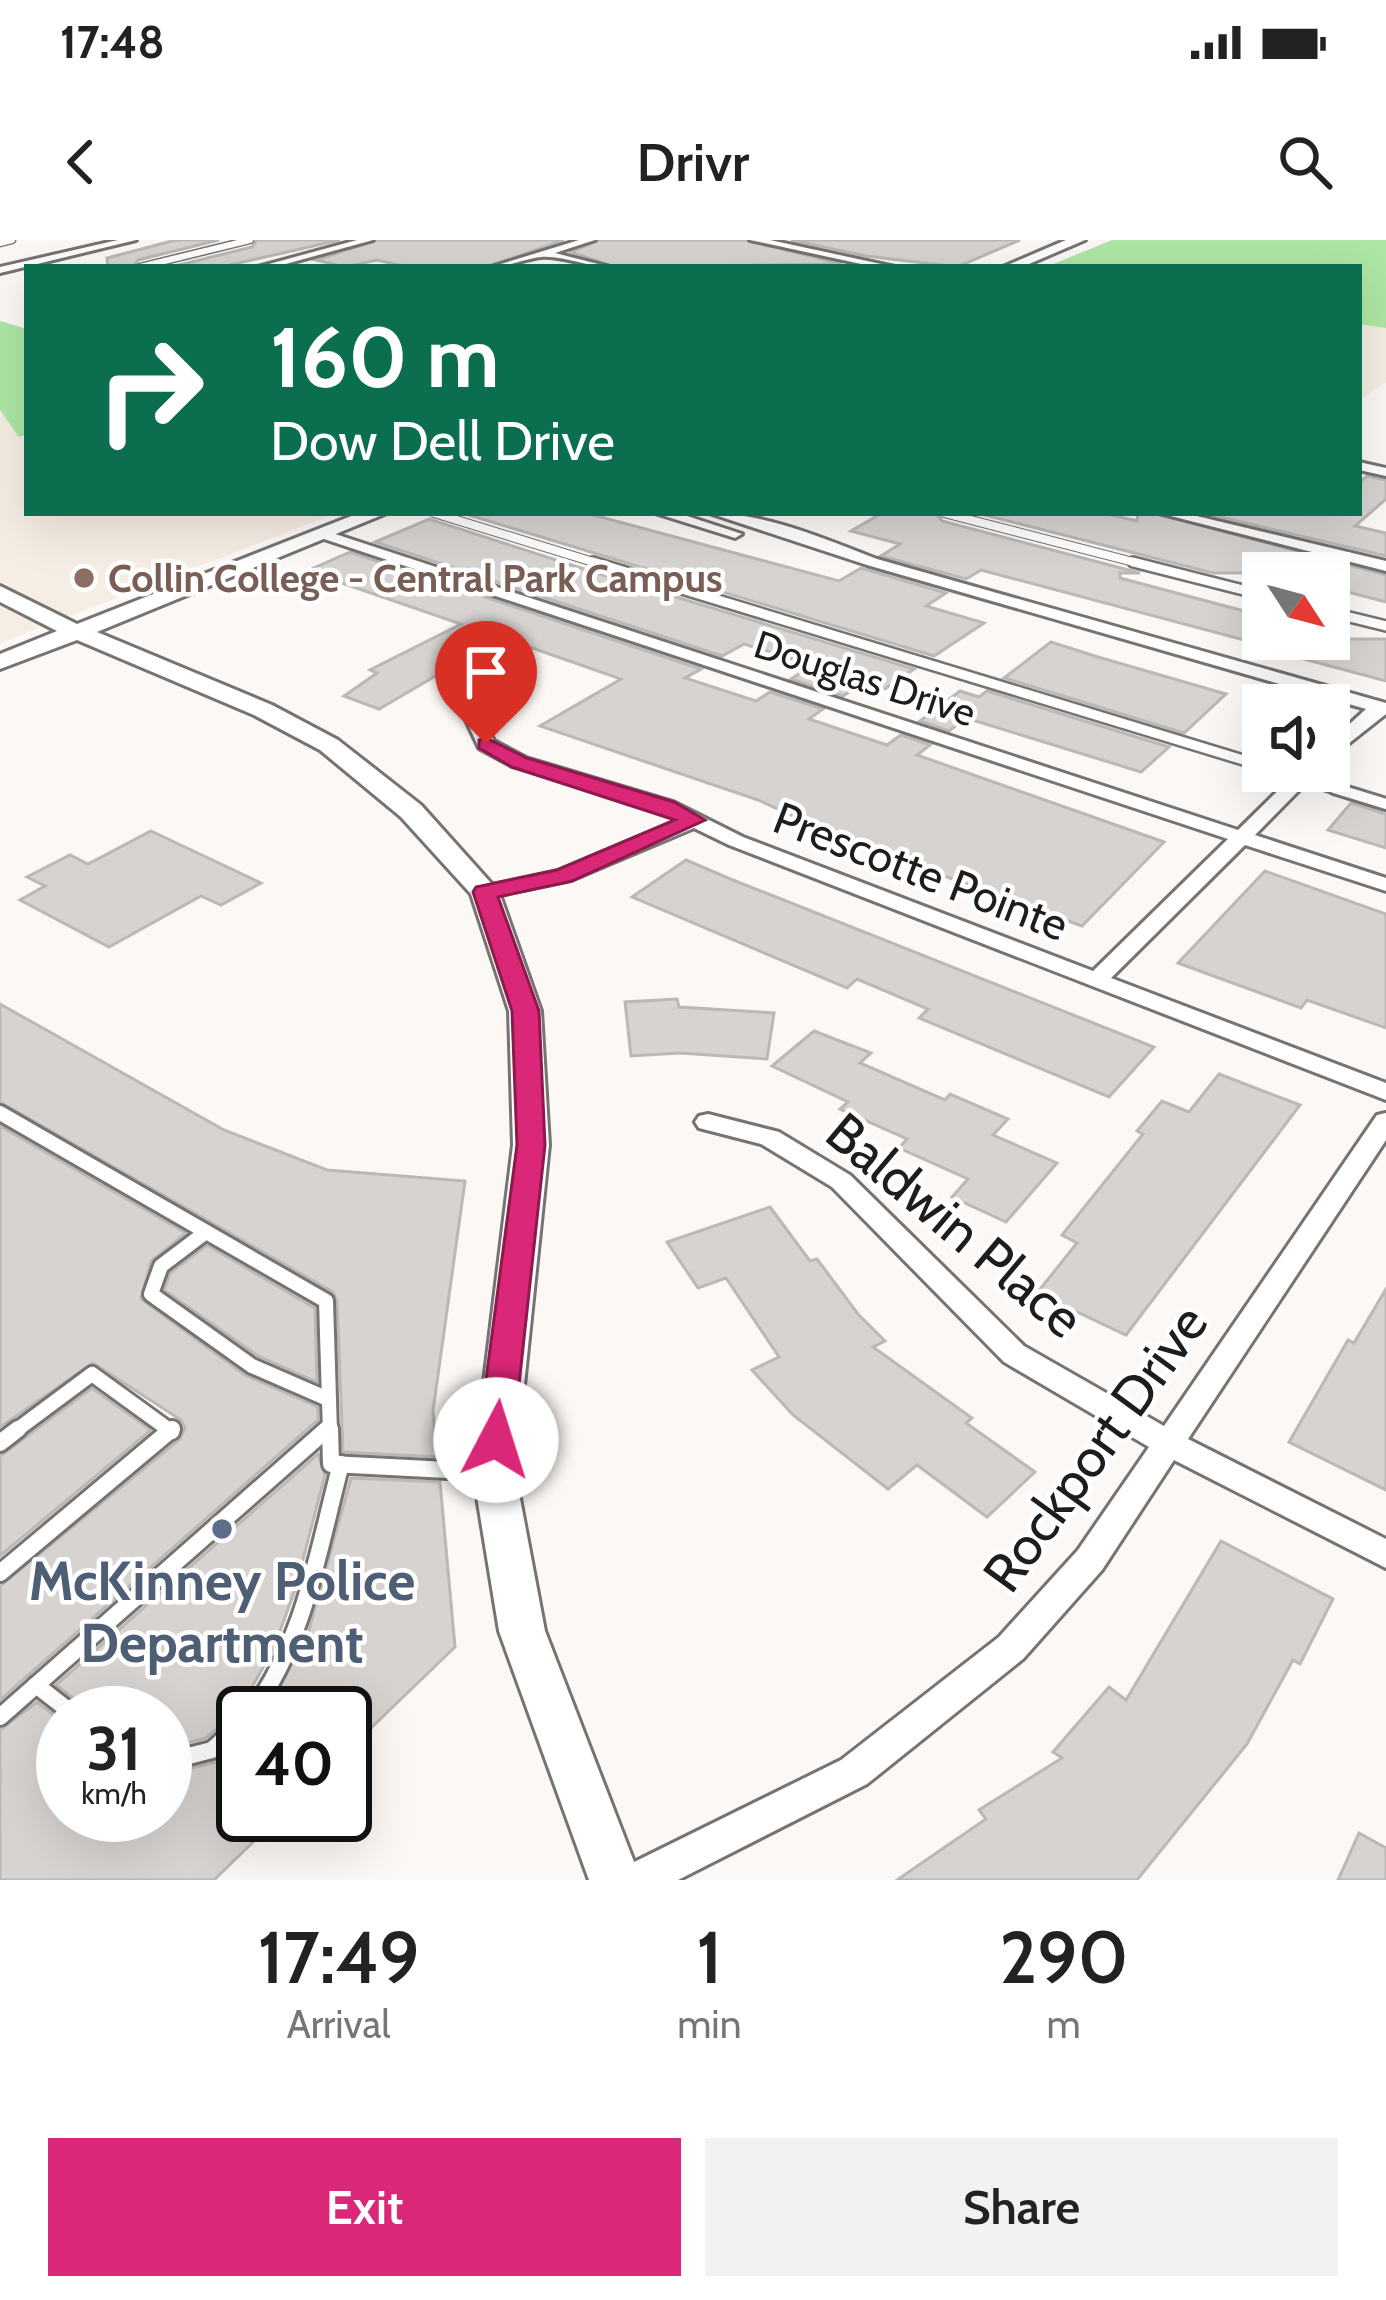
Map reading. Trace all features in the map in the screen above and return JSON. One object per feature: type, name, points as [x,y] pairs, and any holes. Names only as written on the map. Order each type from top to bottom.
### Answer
[{"type":"street","points":[[36,264],[131,240]]},
{"type":"street","points":[[275,264],[368,240]]},
{"type":"street","points":[[507,264],[590,240]]},
{"type":"street","points":[[755,240],[875,264]]},
{"type":"street","points":[[1018,264],[1078,240]]},
{"type":"street","points":[[543,254],[591,264]]},
{"type":"street","points":[[0,273],[15,280]]},
{"type":"street","points":[[0,662],[369,516]]},
{"type":"street","points":[[672,516],[777,546],[872,562]]},
{"type":"street","points":[[727,516],[1382,708]]},
{"type":"street","points":[[1178,516],[1386,566]]},
{"type":"street","name":"Douglas Drive","points":[[323,534],[1386,884]]},
{"type":"street","points":[[0,593],[78,632],[263,710],[329,745],[411,811],[485,892],[526,1011],[531,1145],[494,1472],[522,1631],[615,1880]]},
{"type":"street","name":"Prescotte Pointe","points":[[497,694],[475,720],[486,744],[519,762],[666,806],[736,842],[1386,1092]]},
{"type":"street","points":[[1350,735],[1382,708]]},
{"type":"street","points":[[1096,980],[1287,792]]},
{"type":"street","points":[[485,892],[564,876],[694,820]]},
{"type":"street","name":"Rockport Drive","points":[[638,1880],[854,1772],[1011,1648],[1090,1560],[1386,1121]]},
{"type":"street","name":"Baldwin Place","points":[[708,1122],[770,1138],[842,1180],[1014,1354],[1168,1443],[1386,1554]]},
{"type":"lane","points":[[0,243],[12,240]]},
{"type":"lane","points":[[152,264],[250,240]]},
{"type":"lane","points":[[444,516],[1242,760]]},
{"type":"lane","points":[[956,516],[1242,590]]},
{"type":"lane","points":[[1350,617],[1386,626]]},
{"type":"lane","points":[[1350,791],[1386,804]]},
{"type":"lane","points":[[0,1113],[326,1300],[332,1463],[494,1472]]},
{"type":"lane","points":[[206,1232],[161,1266],[152,1294],[252,1366],[328,1400]]},
{"type":"lane","points":[[0,1443],[92,1374],[174,1431],[0,1573]]},
{"type":"lane","points":[[0,1717],[329,1428]]},
{"type":"lane","points":[[272,1686],[293,1646],[341,1464]]},
{"type":"shaded area","points":[[1362,324],[1386,328],[1386,382],[1362,398]]},
{"type":"shaded area","name":"Collin College - Central Park Campus","points":[[0,410],[19,436],[24,435],[24,516],[328,516],[0,643]]},
{"type":"green space","points":[[1112,240],[1386,240],[1386,328],[1362,324],[1362,264],[1053,264]]},
{"type":"green space","points":[[0,321],[24,328],[24,435],[19,437],[0,410]]},
{"type":"building","points":[[176,240],[219,240],[135,264],[108,264],[107,258]]},
{"type":"building","points":[[257,240],[340,240],[234,264],[183,264],[252,247]]},
{"type":"building","points":[[377,240],[564,240],[496,264],[377,260],[333,264],[316,260]]},
{"type":"building","points":[[599,240],[746,240],[842,264],[605,264],[571,252]]},
{"type":"building","points":[[791,240],[1020,240],[964,264],[866,256]]},
{"type":"building","points":[[1367,476],[1386,480],[1386,499],[1355,526],[1386,533],[1386,556],[1216,516],[1362,516],[1362,480]]},
{"type":"building","points":[[472,516],[597,516],[839,581],[861,568],[946,593],[926,606],[984,623],[934,656]]},
{"type":"building","points":[[877,516],[938,516],[942,521],[1140,573],[1120,573],[1120,578],[1242,610],[1242,639],[981,570],[966,579],[881,556],[900,544],[851,531]]},
{"type":"building","points":[[989,516],[1115,516],[1137,521],[1138,516],[1166,516],[1300,552],[1242,552],[1242,573],[1213,573]]},
{"type":"building","points":[[429,519],[914,669],[885,689],[862,683],[843,696],[791,679],[812,665],[744,644],[722,656],[375,542]]},
{"type":"building","points":[[350,552],[701,669],[685,678],[756,701],[770,692],[823,709],[809,719],[887,745],[901,735],[930,745],[917,755],[1164,842],[1082,926],[856,844],[758,800],[540,726],[621,679],[515,642],[479,661],[468,657],[379,709],[344,696],[377,673],[370,670],[461,624],[307,571]]},
{"type":"building","points":[[1350,565],[1386,575],[1386,602],[1350,593]]},
{"type":"building","points":[[1350,639],[1386,639],[1386,681],[1307,660],[1350,660]]},
{"type":"building","points":[[1051,642],[1226,694],[1184,733],[1004,678]]},
{"type":"building","points":[[960,691],[979,697],[987,691],[1169,747],[1141,772],[966,718],[949,731],[920,721]]},
{"type":"building","points":[[1351,803],[1386,814],[1386,848],[1328,830]]},
{"type":"building","points":[[151,831],[261,883],[221,905],[201,896],[109,947],[20,900],[45,886],[27,877],[70,855],[88,864]]},
{"type":"building","points":[[686,860],[1154,1047],[1109,1097],[919,1018],[928,1009],[857,979],[847,988],[632,897]]},
{"type":"building","points":[[1265,871],[1386,914],[1386,1028],[1307,1000],[1301,1008],[1178,963]]},
{"type":"building","points":[[677,999],[679,1007],[774,1013],[767,1059],[680,1053],[631,1056],[625,1002]]},
{"type":"building","points":[[0,1004],[224,1130],[327,1170],[465,1181],[433,1411],[437,1457],[343,1452],[333,1292],[0,1102]]},
{"type":"building","points":[[814,1031],[871,1053],[860,1063],[945,1100],[950,1094],[1008,1119],[993,1135],[1057,1163],[1006,1222],[952,1197],[968,1179],[899,1148],[907,1139],[840,1109],[848,1102],[772,1066]]},
{"type":"building","points":[[1219,1074],[1300,1105],[1126,1335],[1037,1293],[1077,1243],[1062,1235],[1143,1134],[1137,1131],[1162,1101],[1189,1112]]},
{"type":"building","points":[[0,1126],[186,1233],[151,1261],[141,1299],[245,1375],[318,1407],[318,1420],[0,1700],[0,1586],[180,1439],[185,1428],[181,1420],[93,1363],[0,1427]]},
{"type":"building","points":[[770,1207],[810,1261],[817,1259],[885,1341],[873,1347],[972,1418],[966,1423],[1035,1472],[987,1517],[917,1465],[888,1489],[793,1415],[752,1370],[779,1357],[726,1278],[698,1288],[667,1242]]},
{"type":"building","points":[[207,1245],[315,1308],[317,1382],[258,1356],[164,1290],[170,1273]]},
{"type":"building","points":[[1386,1289],[1386,1490],[1289,1442],[1348,1340],[1354,1343]]},
{"type":"building","points":[[92,1388],[151,1430],[0,1556],[0,1456]]},
{"type":"building","points":[[318,1454],[325,1475],[295,1590],[273,1650],[253,1686],[216,1686],[216,1730],[192,1742],[192,1686],[56,1685]]},
{"type":"building","points":[[351,1478],[440,1482],[455,1647],[372,1727],[372,1686],[280,1686],[309,1630]]},
{"type":"building","points":[[1221,1541],[1333,1599],[1300,1664],[1293,1660],[1247,1744],[1137,1880],[897,1880],[986,1819],[979,1810],[1062,1758],[1053,1752],[1109,1687],[1126,1700]]},
{"type":"building","points":[[36,1703],[36,1842],[192,1842],[192,1768],[216,1762],[216,1842],[253,1842],[214,1880],[0,1880],[0,1730]]},
{"type":"building","points":[[1359,1833],[1386,1848],[1386,1880],[1338,1880]]},
{"type":"place","name":"Collin College - Central Park Campus","points":[[84,578]]},
{"type":"place","name":"McKinney Police Department","points":[[222,1529]]},
{"type":"route","points":[[486,744],[519,762],[666,806],[694,820],[564,876],[485,892],[526,1011],[531,1145],[496,1440]]}]
